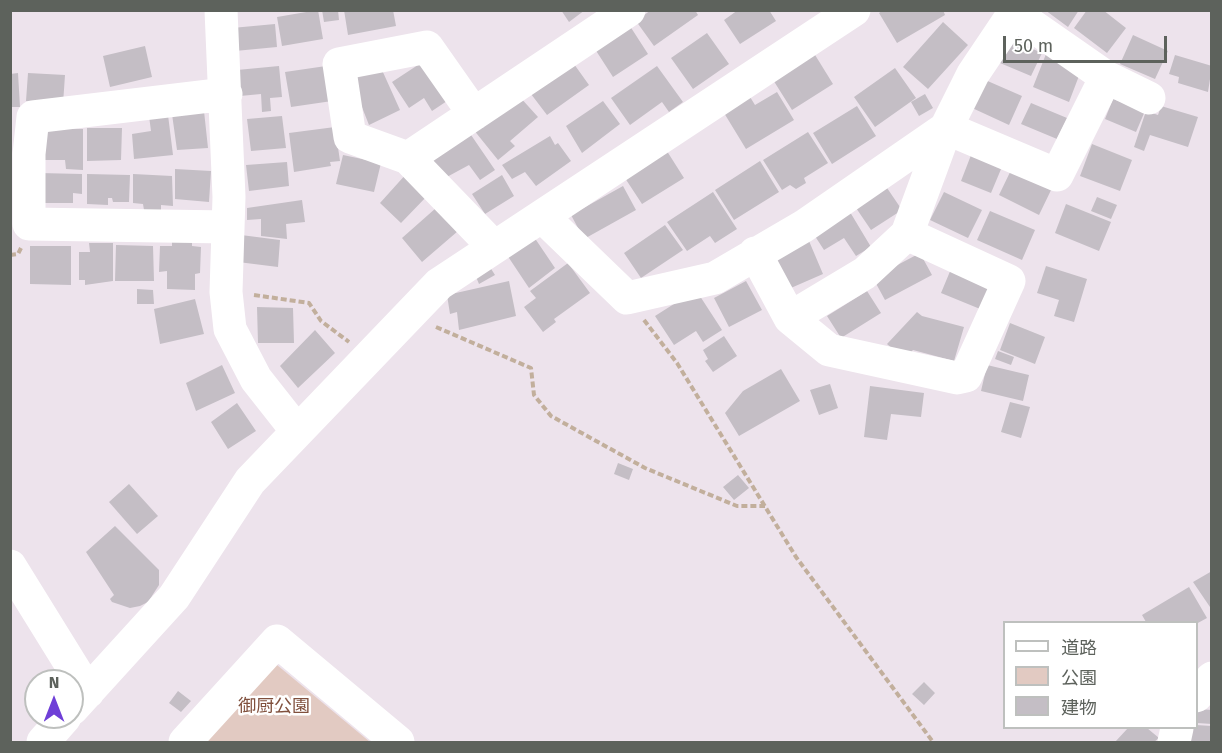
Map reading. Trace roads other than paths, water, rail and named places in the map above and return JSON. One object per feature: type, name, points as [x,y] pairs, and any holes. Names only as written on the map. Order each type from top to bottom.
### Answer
[{"type":"street","points":[[221,10],[226,94],[228,227],[226,292],[230,329],[256,379],[297,431]]},
{"type":"street","points":[[408,158],[629,10]]},
{"type":"street","points":[[84,696],[174,597],[250,481],[439,284],[854,10]]},
{"type":"street","points":[[790,318],[865,273],[907,234],[946,128],[973,74],[1015,12],[1106,77],[1149,98]]},
{"type":"street","points":[[474,114],[427,47],[339,64],[350,137],[408,158],[494,247]]},
{"type":"street","points":[[946,128],[1057,175],[1106,77]]},
{"type":"street","points":[[226,94],[33,117],[29,154],[29,224],[228,227]]},
{"type":"street","points":[[543,217],[627,298],[715,278],[804,226],[946,128]]},
{"type":"street","points":[[755,253],[790,318],[829,350],[957,378],[966,376],[1009,281],[907,234]]},
{"type":"street","points":[[10,566],[64,669]]},
{"type":"street","points":[[185,742],[277,641],[398,742]]},
{"type":"street","points":[[1198,695],[1212,678]]},
{"type":"street","points":[[43,742],[54,729]]},
{"type":"park label","name":"御厨公園","points":[[274,707]]}]
